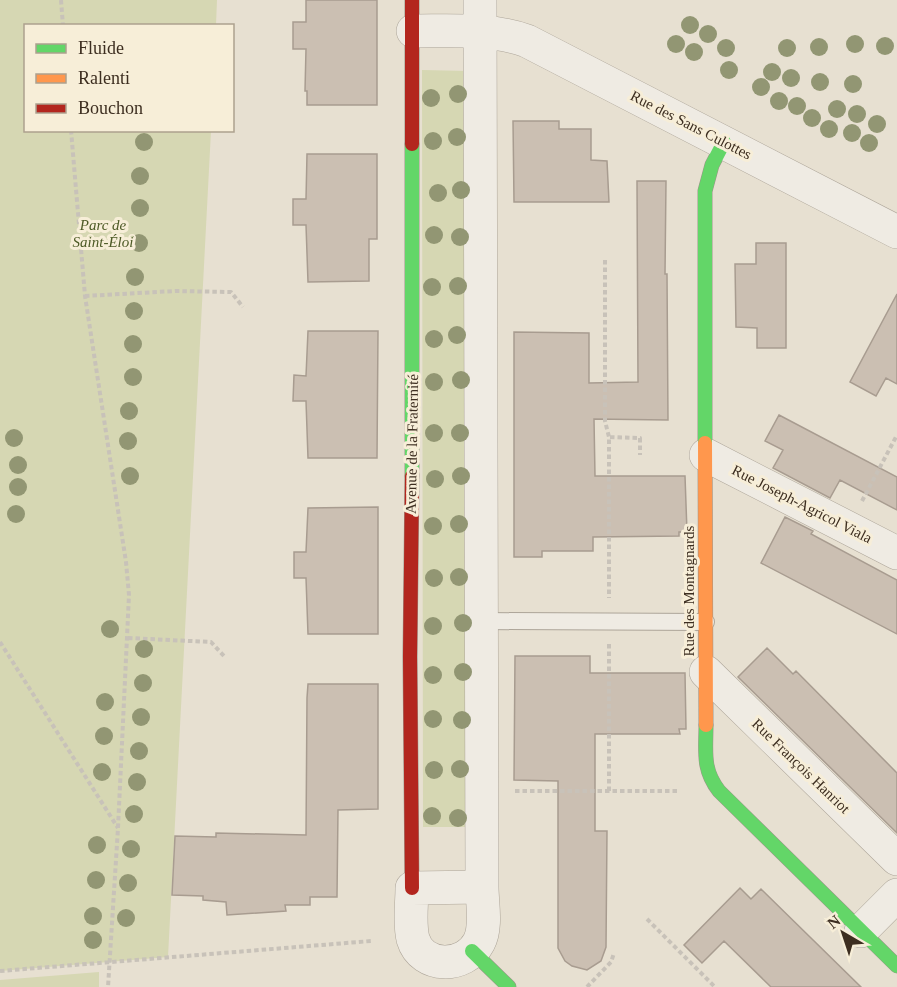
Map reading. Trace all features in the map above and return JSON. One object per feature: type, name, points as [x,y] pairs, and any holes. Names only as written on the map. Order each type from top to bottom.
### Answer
[{"type":"street","name":"Rue des Sans Culottes","points":[[413,16],[480,15],[513,36],[542,48],[897,232]]},
{"type":"street","points":[[480,15],[482,887],[481,936],[479,943],[472,951],[464,958],[451,962],[439,974],[414,940],[412,888],[482,887]]},
{"type":"street","name":"Avenue de la Fraternité","points":[[412,888],[410,657],[413,16]]},
{"type":"street","name":"Rue des Montagnards","points":[[724,142],[712,165],[705,191],[706,764],[710,778],[719,791],[897,966]]},
{"type":"street","name":"Rue Joseph-Agricol Viala","points":[[706,455],[897,553]]},
{"type":"street","name":"Rue François Hanriot","points":[[706,672],[897,859]]},
{"type":"street","points":[[861,931],[897,895]]},
{"type":"street","points":[[472,951],[509,987]]},
{"type":"lane","points":[[481,621],[706,622]]},
{"type":"path","points":[[61,0],[63,24]]},
{"type":"path","points":[[71,132],[85,296],[126,562],[129,595],[108,987]]},
{"type":"path","points":[[605,260],[605,421],[609,437],[609,791]]},
{"type":"path","points":[[85,296],[175,291],[231,292],[243,307]]},
{"type":"path","points":[[848,528],[897,435]]},
{"type":"path","points":[[609,437],[640,438],[640,455]]},
{"type":"path","points":[[128,638],[211,642],[224,656]]},
{"type":"path","points":[[0,642],[118,828]]},
{"type":"path","points":[[512,791],[719,791]]},
{"type":"path","points":[[647,919],[716,987]]},
{"type":"path","points":[[0,971],[371,940]]},
{"type":"path","points":[[587,987],[611,962],[614,953]]},
{"type":"green space","name":"Parc de Saint-Éloi","points":[[0,0],[217,0],[216,24],[24,24],[24,132],[211,132],[168,957],[0,971]]},
{"type":"green space","points":[[422,70],[469,71],[470,827],[423,827]]},
{"type":"green space","points":[[99,972],[99,987],[0,987],[0,980]]},
{"type":"building","points":[[306,0],[377,0],[377,105],[307,105],[306,49],[293,49],[293,22],[306,22]]},
{"type":"building","points":[[513,121],[559,121],[559,129],[591,129],[591,160],[607,161],[609,202],[514,202]]},
{"type":"building","points":[[307,154],[377,154],[377,239],[369,239],[369,281],[308,282],[306,225],[293,225],[293,199],[306,199]]},
{"type":"building","points":[[637,181],[666,181],[668,420],[594,419],[595,476],[685,476],[687,532],[679,532],[679,536],[593,537],[593,551],[542,551],[542,557],[514,557],[514,332],[589,333],[589,383],[638,382]]},
{"type":"building","points":[[756,243],[786,243],[786,348],[757,348],[757,328],[736,327],[735,264],[756,264]]},
{"type":"building","points":[[897,294],[897,384],[886,378],[876,396],[850,382]]},
{"type":"building","points":[[308,331],[378,331],[377,458],[308,458],[306,401],[293,401],[294,375],[306,376]]},
{"type":"building","points":[[779,415],[897,477],[897,510],[840,480],[830,498],[773,468],[783,450],[765,441]]},
{"type":"building","points":[[378,507],[378,634],[308,634],[306,578],[294,578],[294,552],[306,552],[308,508]]},
{"type":"building","points":[[785,517],[813,531],[811,534],[897,580],[897,634],[761,563]]},
{"type":"building","points":[[767,648],[793,674],[796,671],[897,773],[897,833],[738,677]]},
{"type":"building","points":[[515,656],[590,656],[590,673],[685,673],[686,729],[679,729],[680,734],[595,734],[595,831],[607,831],[606,947],[601,961],[587,970],[572,966],[565,961],[558,948],[558,781],[514,780]]},
{"type":"building","points":[[308,684],[378,684],[378,809],[338,810],[337,897],[310,897],[310,905],[285,905],[286,911],[227,915],[226,902],[203,900],[203,896],[172,895],[175,836],[216,837],[216,833],[306,835]]},
{"type":"building","points":[[740,888],[751,899],[761,889],[861,987],[771,987],[724,941],[702,963],[684,945]]},
{"type":"traffic: fast","points":[[705,443],[705,191],[712,165],[724,142]]},
{"type":"traffic: fast","points":[[412,144],[412,476]]},
{"type":"traffic: fast","points":[[706,725],[707,768],[719,791],[897,966]]},
{"type":"traffic: fast","points":[[472,951],[509,987]]},
{"type":"traffic: slow","points":[[705,443],[706,725]]},
{"type":"traffic: jam","points":[[412,0],[412,144]]},
{"type":"traffic: jam","points":[[412,476],[410,657],[412,888]]}]
